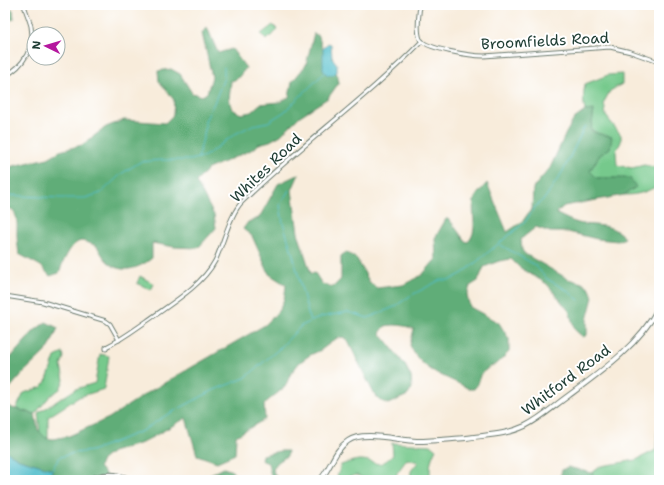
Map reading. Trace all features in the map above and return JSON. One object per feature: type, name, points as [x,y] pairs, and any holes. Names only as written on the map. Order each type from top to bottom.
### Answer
[{"type":"main road","name":"Whitford Road","points":[[320,480],[341,448],[348,441],[355,438],[371,436],[429,441],[495,435],[514,431],[526,426],[588,382],[630,347],[648,327],[659,307]]},
{"type":"main road","points":[[88,480],[98,476],[111,474],[132,480]]},
{"type":"street","points":[[5,76],[17,68],[26,57],[31,45],[32,31],[24,5]]},
{"type":"street","points":[[420,5],[418,30],[422,42]]},
{"type":"street","name":"Broomfields Road","points":[[422,42],[434,48],[480,56],[610,47],[631,52],[659,62]]},
{"type":"street","name":"Whites Road","points":[[106,349],[106,347],[119,340],[169,306],[198,282],[215,261],[240,204],[279,168],[401,63],[422,42]]},
{"type":"street","points":[[5,296],[43,302],[106,321],[110,324],[119,340]]},
{"type":"green space","points":[[5,5],[8,5],[13,10],[14,19],[5,22]]},
{"type":"green space","points":[[273,25],[278,30],[266,40],[261,34]]},
{"type":"green space","points":[[207,27],[218,53],[232,49],[246,68],[237,79],[231,81],[229,100],[232,109],[241,114],[251,112],[260,104],[280,102],[289,97],[292,82],[306,65],[314,33],[319,37],[322,48],[333,58],[335,71],[338,76],[338,84],[328,98],[300,116],[281,135],[208,169],[196,182],[214,215],[216,228],[198,248],[175,247],[152,243],[152,258],[141,265],[130,269],[124,269],[118,268],[107,261],[97,246],[82,241],[78,242],[71,249],[59,273],[50,276],[41,266],[19,254],[16,217],[10,208],[5,206],[5,168],[48,158],[60,151],[82,145],[106,127],[124,120],[165,123],[173,115],[174,100],[159,81],[158,71],[171,69],[180,74],[192,93],[202,96],[207,93],[212,77],[202,33]]},
{"type":"green space","points":[[622,74],[622,84],[610,91],[604,102],[606,116],[621,135],[621,142],[616,151],[617,165],[632,168],[644,165],[659,168],[659,185],[642,193],[629,195],[624,195],[635,187],[615,178],[597,178],[590,171],[599,156],[610,148],[611,137],[591,129],[594,111],[585,111],[584,101],[585,84],[608,75]]},
{"type":"green space","points":[[594,110],[591,130],[593,132],[612,137],[610,148],[599,156],[590,171],[597,178],[630,178],[636,187],[624,195],[564,206],[558,211],[557,214],[578,223],[609,227],[620,233],[625,238],[618,241],[597,239],[568,232],[550,232],[536,227],[521,239],[522,250],[525,254],[568,279],[582,283],[590,289],[593,297],[587,320],[587,335],[583,337],[575,330],[569,311],[547,284],[519,267],[511,259],[499,261],[484,267],[478,281],[470,286],[467,296],[470,307],[499,323],[509,339],[509,352],[498,363],[488,368],[480,375],[478,384],[474,389],[469,389],[435,372],[421,361],[410,345],[414,329],[400,325],[385,326],[380,333],[405,365],[411,377],[412,388],[408,395],[388,404],[379,400],[373,392],[348,341],[343,337],[337,338],[321,350],[310,355],[299,363],[290,375],[285,387],[264,404],[265,419],[236,436],[235,454],[217,462],[197,455],[186,418],[142,443],[112,452],[102,460],[99,467],[110,480],[51,480],[52,469],[19,459],[5,451],[5,401],[12,408],[35,414],[38,430],[46,438],[53,439],[69,436],[109,418],[147,393],[265,325],[280,308],[284,298],[286,285],[269,274],[252,236],[243,229],[248,222],[259,218],[278,184],[299,174],[292,190],[298,233],[311,274],[315,273],[322,284],[333,287],[341,279],[341,256],[346,252],[357,259],[370,283],[377,288],[403,285],[422,275],[436,259],[435,238],[446,219],[449,219],[465,241],[468,242],[474,227],[474,201],[477,194],[487,183],[507,232],[522,222],[532,208],[533,188],[550,168],[574,119],[585,111]]},
{"type":"green space","points":[[140,276],[154,284],[151,290],[137,283]]},
{"type":"green space","points":[[46,322],[58,328],[49,348],[9,389],[5,401],[5,364],[34,331]]},
{"type":"green space","points":[[63,353],[64,357],[61,365],[64,380],[60,389],[50,396],[35,414],[16,409],[24,393],[42,387],[47,380],[55,357]]},
{"type":"green space","points":[[100,354],[109,356],[104,389],[79,397],[48,417],[48,438],[46,438],[40,433],[38,413],[76,389],[95,383]]},
{"type":"green space","points":[[659,430],[659,480],[596,480],[592,473],[601,466],[636,460],[656,450],[657,432]]},
{"type":"green space","points":[[392,443],[431,445],[436,449],[430,464],[431,480],[410,480],[411,471],[418,462],[407,459],[397,473],[395,480],[368,480],[356,475],[344,479],[337,477],[341,465],[355,460],[366,460],[377,464],[383,463],[393,455]]},
{"type":"green space","points":[[280,451],[288,451],[287,456],[278,462],[273,468],[274,474],[280,480],[272,480],[268,463],[261,460],[262,455]]},
{"type":"green space","points":[[568,467],[592,473],[596,480],[559,480],[562,470]]},
{"type":"green space","points":[[224,468],[232,471],[238,480],[208,480],[210,474]]},
{"type":"water","points":[[328,43],[331,44],[332,58],[337,64],[337,72],[333,75],[327,75],[323,70],[323,48]]},
{"type":"water","points":[[5,451],[19,459],[52,469],[51,480],[5,480]]},
{"type":"waterway","points":[[198,158],[205,130],[205,121],[224,78],[224,67]]},
{"type":"waterway","points":[[5,195],[85,198],[101,193],[121,174],[140,162],[191,160],[205,156],[235,134],[253,125],[268,122],[284,112],[324,73]]},
{"type":"waterway","points":[[52,469],[60,457],[74,453],[91,451],[142,431],[165,416],[214,390],[245,378],[280,348],[301,326],[321,317],[348,312],[368,318],[394,307],[410,296],[440,280],[450,280],[463,273],[525,222],[535,207],[545,198],[563,171],[585,126]]},
{"type":"waterway","points":[[289,190],[280,205],[283,223],[310,321]]},
{"type":"waterway","points":[[499,244],[535,265],[547,279],[565,289],[579,300]]}]
